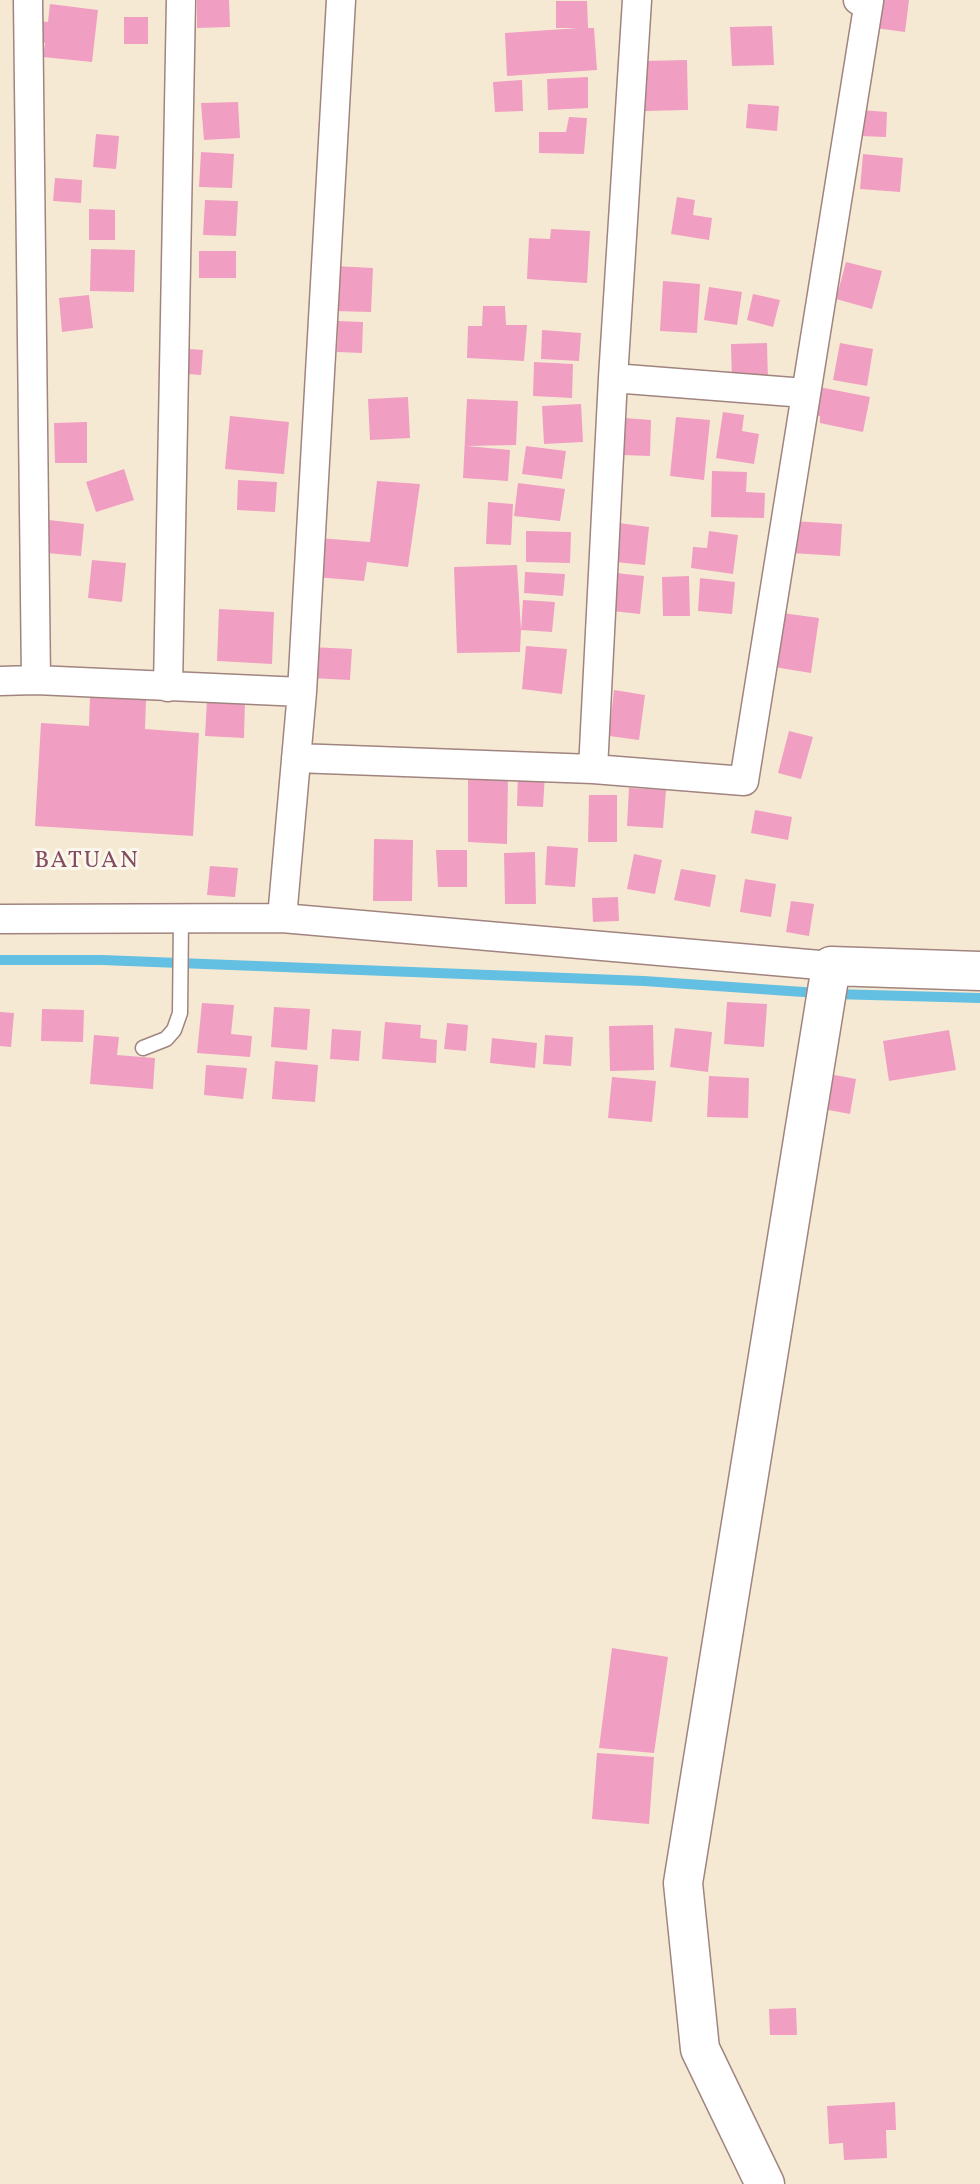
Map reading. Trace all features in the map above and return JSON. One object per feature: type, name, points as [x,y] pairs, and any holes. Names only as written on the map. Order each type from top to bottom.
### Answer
[{"type":"street","points":[[28,0],[36,680]]},
{"type":"street","points":[[168,687],[181,0]]},
{"type":"street","points":[[282,918],[302,692],[341,0]]},
{"type":"street","points":[[593,769],[613,378],[637,0]]},
{"type":"street","points":[[296,758],[593,769],[744,781],[869,2],[858,0]]},
{"type":"street","points":[[613,378],[805,393]]},
{"type":"street","points":[[0,681],[36,680],[302,692]]},
{"type":"street","points":[[0,919],[282,918],[828,985],[980,971]]},
{"type":"street","points":[[765,2184],[700,2049],[683,1883],[828,985]]},
{"type":"lane","points":[[143,1048],[166,1039],[174,1030],[180,1013],[181,919]]},
{"type":"building","points":[[197,0],[229,0],[230,27],[197,28]]},
{"type":"building","points":[[872,0],[909,0],[905,32],[868,27]]},
{"type":"building","points":[[556,1],[587,1],[588,28],[594,28],[597,70],[507,76],[505,33],[579,28],[556,28]]},
{"type":"building","points":[[50,4],[98,10],[92,62],[43,57],[45,43],[27,42],[30,20],[48,22]]},
{"type":"building","points":[[124,17],[148,17],[148,44],[124,44]]},
{"type":"building","points":[[772,26],[774,65],[732,66],[730,27]]},
{"type":"building","points":[[687,60],[688,110],[645,111],[643,61]]},
{"type":"building","points":[[588,77],[588,108],[548,110],[547,79]]},
{"type":"building","points":[[522,80],[523,111],[495,112],[493,82]]},
{"type":"building","points":[[238,102],[240,138],[204,140],[201,103]]},
{"type":"building","points":[[748,104],[779,106],[777,131],[746,128]]},
{"type":"building","points":[[861,110],[887,112],[886,137],[860,136]]},
{"type":"building","points":[[569,117],[587,118],[584,154],[539,153],[539,132],[566,132]]},
{"type":"building","points":[[96,134],[119,136],[116,169],[93,167]]},
{"type":"building","points":[[201,152],[234,154],[232,188],[199,187]]},
{"type":"building","points":[[863,154],[903,158],[900,192],[860,189]]},
{"type":"building","points":[[55,178],[82,180],[81,203],[53,201]]},
{"type":"building","points":[[677,197],[695,200],[693,215],[712,218],[709,240],[671,234]]},
{"type":"building","points":[[205,200],[238,201],[236,236],[203,235]]},
{"type":"building","points":[[89,209],[115,210],[115,240],[89,240]]},
{"type":"building","points":[[551,229],[590,231],[587,283],[527,279],[529,238],[550,239]]},
{"type":"building","points":[[91,249],[135,250],[134,292],[90,291]]},
{"type":"building","points":[[199,251],[236,251],[236,278],[199,278]]},
{"type":"building","points":[[846,262],[882,271],[872,309],[836,299]]},
{"type":"building","points":[[334,266],[373,268],[371,312],[333,311]]},
{"type":"building","points":[[663,281],[700,284],[697,333],[660,331]]},
{"type":"building","points":[[709,287],[742,292],[737,325],[704,320]]},
{"type":"building","points":[[753,294],[780,300],[773,327],[747,320]]},
{"type":"building","points":[[89,295],[93,328],[62,332],[59,298]]},
{"type":"building","points":[[483,306],[505,306],[506,325],[527,325],[524,361],[467,358],[468,326],[482,326]]},
{"type":"building","points":[[338,321],[363,322],[362,353],[337,352]]},
{"type":"building","points":[[542,330],[581,333],[579,361],[541,359]]},
{"type":"building","points":[[767,343],[768,382],[732,383],[731,344]]},
{"type":"building","points":[[840,343],[873,349],[867,386],[833,380]]},
{"type":"building","points":[[175,348],[203,350],[201,375],[174,373]]},
{"type":"building","points":[[534,362],[573,364],[572,398],[533,396]]},
{"type":"building","points":[[809,385],[870,397],[863,432],[820,423],[820,416],[803,413]]},
{"type":"building","points":[[408,397],[410,438],[370,440],[368,399]]},
{"type":"building","points":[[467,399],[518,401],[516,445],[467,446],[510,450],[508,481],[463,478]]},
{"type":"building","points":[[581,404],[583,442],[544,444],[542,406]]},
{"type":"building","points":[[723,412],[744,415],[742,431],[759,434],[754,464],[716,458]]},
{"type":"building","points":[[230,416],[289,422],[284,474],[225,469]]},
{"type":"building","points":[[676,417],[710,420],[704,480],[670,476]]},
{"type":"building","points":[[624,418],[651,420],[650,456],[622,455]]},
{"type":"building","points":[[87,422],[87,463],[55,463],[54,423]]},
{"type":"building","points":[[526,446],[566,451],[562,479],[522,474]]},
{"type":"building","points":[[124,469],[134,500],[96,512],[86,482]]},
{"type":"building","points":[[712,471],[747,472],[746,492],[765,493],[764,518],[711,517]]},
{"type":"building","points":[[238,480],[277,482],[275,512],[237,510]]},
{"type":"building","points":[[377,481],[420,484],[408,567],[367,562],[364,581],[315,577],[318,538],[370,542]]},
{"type":"building","points":[[518,483],[565,489],[560,521],[514,516]]},
{"type":"building","points":[[488,502],[513,504],[511,545],[486,544]]},
{"type":"building","points":[[49,520],[84,524],[81,556],[46,553]]},
{"type":"building","points":[[793,521],[842,524],[840,556],[791,553]]},
{"type":"building","points":[[619,523],[649,527],[645,565],[615,562]]},
{"type":"building","points":[[526,531],[571,532],[570,563],[526,562]]},
{"type":"building","points":[[709,531],[738,535],[733,574],[691,568],[693,547],[707,548]]},
{"type":"building","points":[[92,560],[126,563],[122,602],[88,598]]},
{"type":"building","points":[[517,565],[520,652],[457,653],[454,567]]},
{"type":"building","points":[[525,572],[565,574],[563,596],[524,593]]},
{"type":"building","points":[[616,573],[644,576],[640,614],[612,611]]},
{"type":"building","points":[[689,576],[690,616],[663,616],[662,577]]},
{"type":"building","points":[[700,578],[735,582],[732,614],[698,611]]},
{"type":"building","points":[[523,600],[555,602],[552,632],[521,630]]},
{"type":"building","points":[[219,609],[274,612],[272,664],[217,661]]},
{"type":"building","points":[[782,613],[819,618],[811,673],[774,667]]},
{"type":"building","points":[[526,646],[567,649],[562,694],[522,689]]},
{"type":"building","points":[[311,647],[352,649],[350,680],[310,678]]},
{"type":"building","points":[[614,690],[645,695],[639,740],[609,736]]},
{"type":"building","points":[[90,696],[146,700],[145,729],[199,733],[193,836],[35,826],[41,723],[89,726]]},
{"type":"building","points":[[207,700],[245,700],[244,738],[205,736]]},
{"type":"building","points":[[789,731],[813,737],[801,779],[778,773]]},
{"type":"building","points":[[518,772],[545,773],[543,807],[517,806]]},
{"type":"building","points":[[468,773],[508,774],[507,844],[468,842]]},
{"type":"building","points":[[629,788],[666,790],[663,828],[627,826]]},
{"type":"building","points":[[589,795],[617,795],[617,842],[588,842]]},
{"type":"building","points":[[755,810],[792,817],[788,840],[751,833]]},
{"type":"building","points":[[374,839],[413,840],[412,901],[373,901]]},
{"type":"building","points":[[547,846],[578,848],[575,887],[545,885]]},
{"type":"building","points":[[436,850],[467,850],[467,887],[438,887]]},
{"type":"building","points":[[535,852],[536,904],[505,904],[504,853]]},
{"type":"building","points":[[634,854],[662,860],[655,894],[627,889]]},
{"type":"building","points":[[210,866],[238,868],[235,897],[207,895]]},
{"type":"building","points":[[681,869],[716,875],[710,907],[674,900]]},
{"type":"building","points":[[745,879],[776,884],[771,917],[740,912]]},
{"type":"building","points":[[618,897],[619,921],[593,922],[592,898]]},
{"type":"building","points":[[791,901],[814,904],[809,936],[786,932]]},
{"type":"building","points":[[727,1002],[767,1004],[764,1047],[724,1044]]},
{"type":"building","points":[[202,1003],[234,1005],[231,1034],[252,1036],[250,1057],[197,1053]]},
{"type":"building","points":[[274,1007],[310,1009],[307,1050],[271,1047]]},
{"type":"building","points":[[42,1009],[84,1010],[83,1042],[41,1041]]},
{"type":"building","points":[[0,1012],[14,1013],[11,1047],[0,1046]]},
{"type":"building","points":[[385,1022],[421,1025],[420,1038],[437,1040],[436,1063],[382,1059]]},
{"type":"building","points":[[447,1023],[468,1025],[466,1051],[444,1049]]},
{"type":"building","points":[[653,1025],[654,1070],[610,1071],[609,1026]]},
{"type":"building","points":[[675,1028],[712,1032],[708,1072],[670,1067]]},
{"type":"building","points":[[332,1029],[361,1031],[359,1061],[330,1059]]},
{"type":"building","points":[[949,1030],[956,1070],[889,1081],[883,1041]]},
{"type":"building","points":[[94,1035],[119,1037],[117,1055],[155,1058],[153,1089],[90,1084]]},
{"type":"building","points":[[545,1035],[573,1037],[571,1066],[543,1064]]},
{"type":"building","points":[[492,1038],[537,1043],[535,1068],[490,1063]]},
{"type":"building","points":[[275,1061],[318,1065],[315,1102],[272,1099]]},
{"type":"building","points":[[206,1065],[247,1068],[243,1099],[204,1095]]},
{"type":"building","points":[[829,1074],[856,1079],[850,1114],[823,1109]]},
{"type":"building","points":[[709,1076],[749,1078],[748,1118],[707,1117]]},
{"type":"building","points":[[612,1077],[656,1081],[652,1122],[608,1118]]},
{"type":"building","points":[[612,1648],[668,1657],[654,1753],[599,1748]]},
{"type":"building","points":[[597,1753],[654,1757],[649,1824],[592,1819]]},
{"type":"building","points":[[796,2008],[797,2035],[770,2035],[769,2009]]},
{"type":"building","points":[[895,2102],[896,2130],[886,2130],[887,2158],[844,2160],[843,2143],[829,2144],[827,2106]]},
{"type":"waterway","points":[[0,960],[102,960],[644,981],[818,993]]},
{"type":"waterway","points":[[833,994],[980,998]]},
{"type":"district","name":"BATUAN","points":[[87,863]]}]
